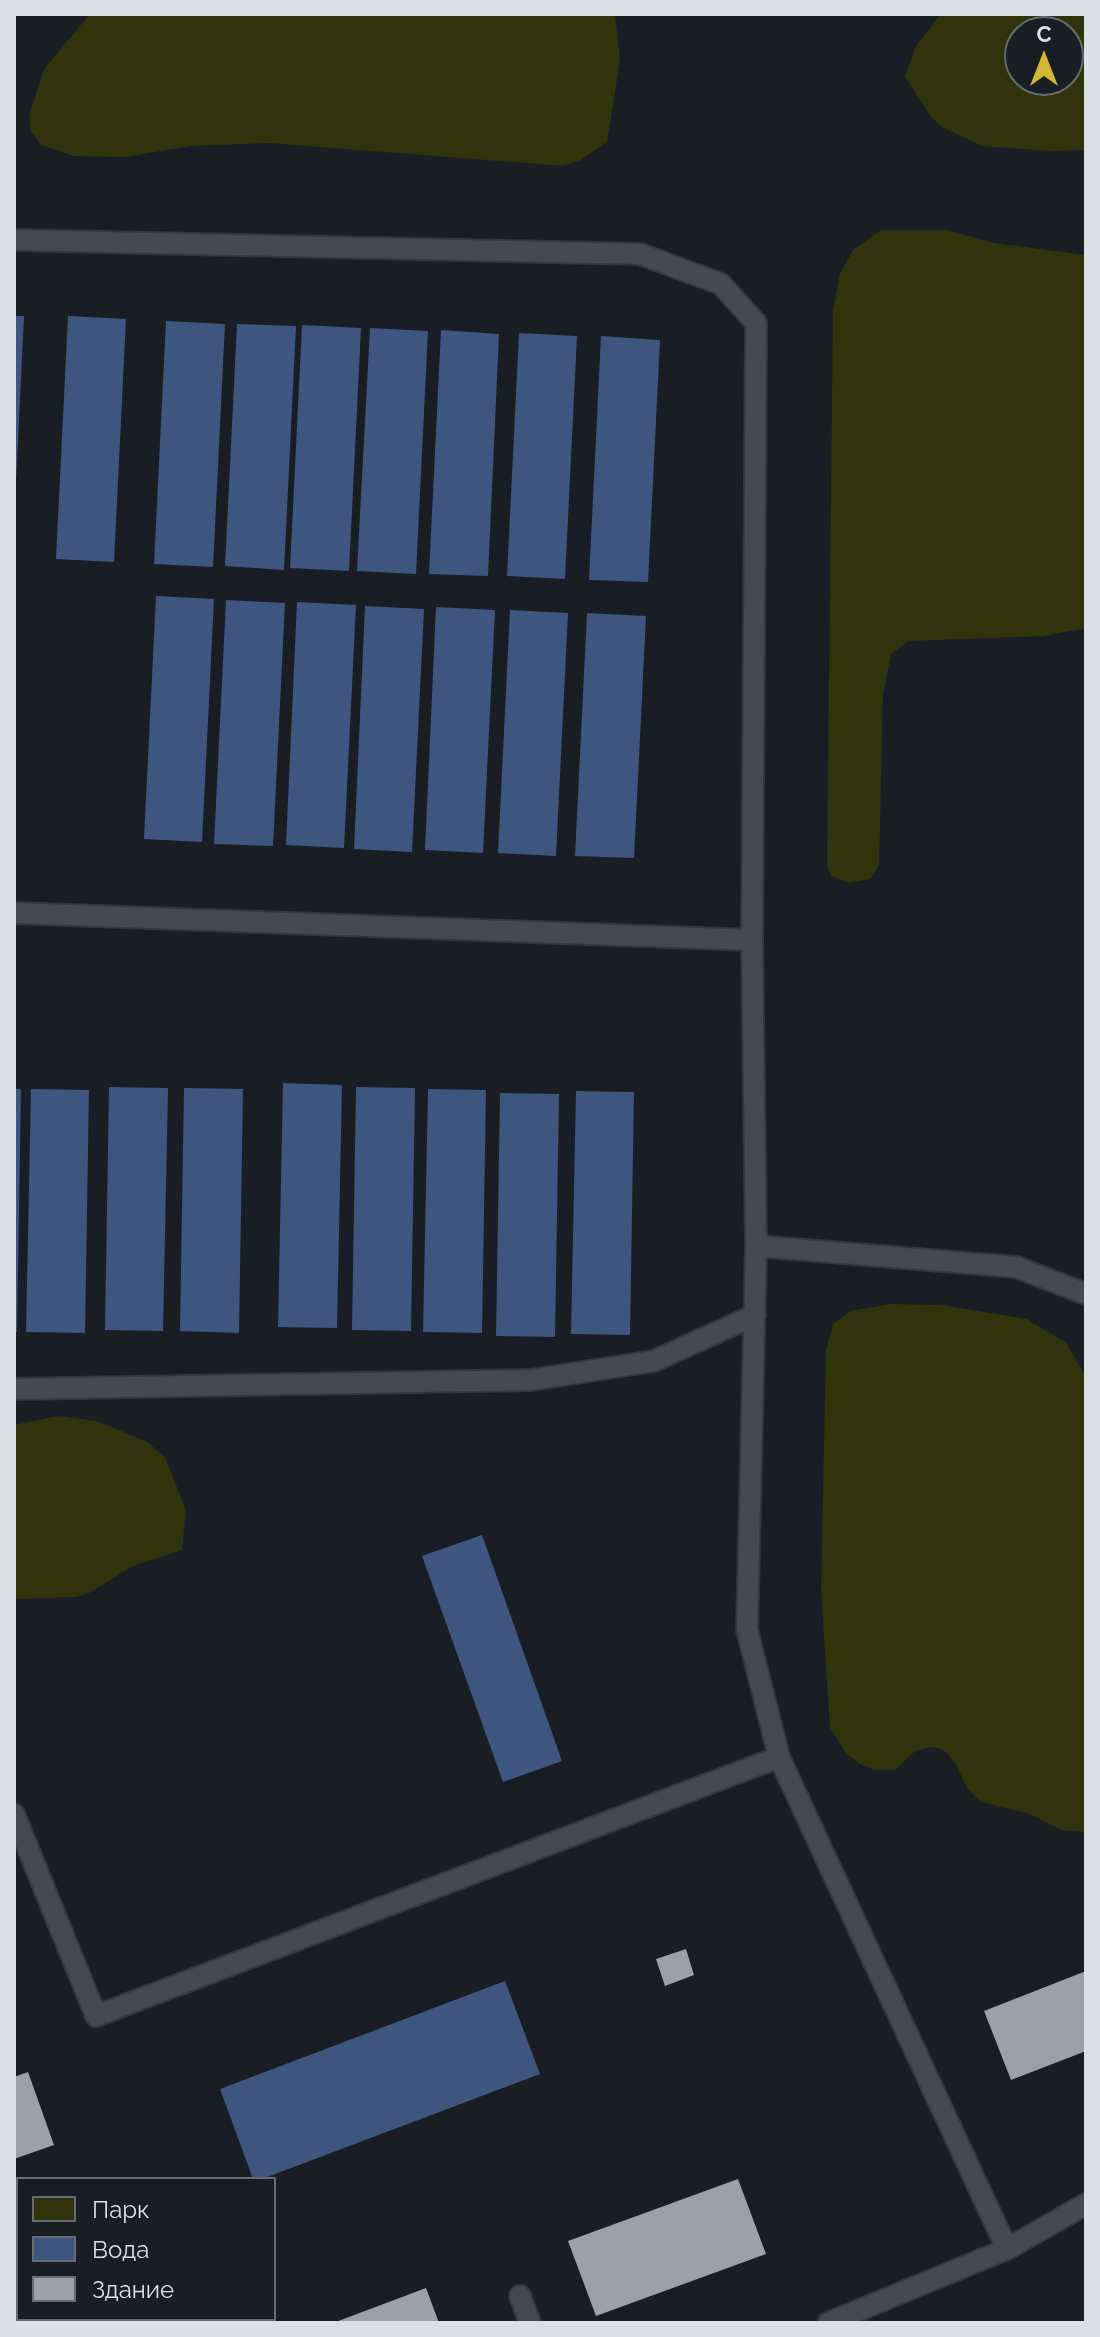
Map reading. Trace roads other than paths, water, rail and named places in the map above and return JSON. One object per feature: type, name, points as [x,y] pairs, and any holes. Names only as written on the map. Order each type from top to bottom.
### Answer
[{"type":"lane","points":[[14,240],[640,254],[721,284],[756,323],[752,940],[756,1246],[747,1630],[779,1757],[1007,2249]]},
{"type":"lane","points":[[14,913],[752,940]]},
{"type":"lane","points":[[756,1246],[1016,1267],[1086,1294]]},
{"type":"lane","points":[[14,1389],[531,1380],[654,1361],[755,1315]]},
{"type":"lane","points":[[14,1814],[96,2016],[779,1757]]},
{"type":"lane","points":[[828,2323],[1007,2249],[1086,2204]]},
{"type":"lane","points":[[520,2296],[530,2323]]},
{"type":"water","points":[[14,316],[24,316],[14,524]]},
{"type":"water","points":[[68,316],[126,319],[114,562],[56,559]]},
{"type":"water","points":[[166,321],[225,324],[213,567],[154,564]]},
{"type":"water","points":[[237,324],[296,326],[284,570],[225,566]]},
{"type":"water","points":[[302,325],[361,328],[349,571],[290,568]]},
{"type":"water","points":[[370,328],[428,331],[416,574],[357,571]]},
{"type":"water","points":[[441,330],[499,334],[488,576],[429,574]]},
{"type":"water","points":[[519,333],[577,336],[565,579],[507,576]]},
{"type":"water","points":[[601,336],[660,340],[648,582],[589,580]]},
{"type":"water","points":[[156,596],[214,599],[202,842],[144,839]]},
{"type":"water","points":[[226,600],[285,603],[273,846],[214,844]]},
{"type":"water","points":[[297,602],[356,605],[344,848],[286,845]]},
{"type":"water","points":[[365,606],[424,609],[412,852],[354,849]]},
{"type":"water","points":[[436,607],[495,610],[483,853],[425,850]]},
{"type":"water","points":[[510,610],[568,613],[556,856],[498,853]]},
{"type":"water","points":[[587,613],[646,616],[634,858],[575,856]]},
{"type":"water","points":[[283,1083],[342,1085],[337,1328],[278,1327]]},
{"type":"water","points":[[109,1087],[168,1088],[163,1331],[105,1330]]},
{"type":"water","points":[[356,1087],[415,1088],[411,1331],[352,1330]]},
{"type":"water","points":[[184,1088],[243,1089],[239,1333],[180,1331]]},
{"type":"water","points":[[14,1089],[21,1089],[17,1332],[14,1332]]},
{"type":"water","points":[[31,1089],[89,1090],[85,1333],[26,1332]]},
{"type":"water","points":[[428,1089],[486,1090],[482,1333],[423,1332]]},
{"type":"water","points":[[576,1091],[634,1092],[630,1335],[571,1334]]},
{"type":"water","points":[[500,1093],[559,1094],[555,1337],[496,1336]]},
{"type":"water","points":[[482,1535],[562,1761],[503,1782],[422,1556]]},
{"type":"water","points":[[505,1981],[540,2074],[267,2177],[252,2177],[220,2089]]}]
